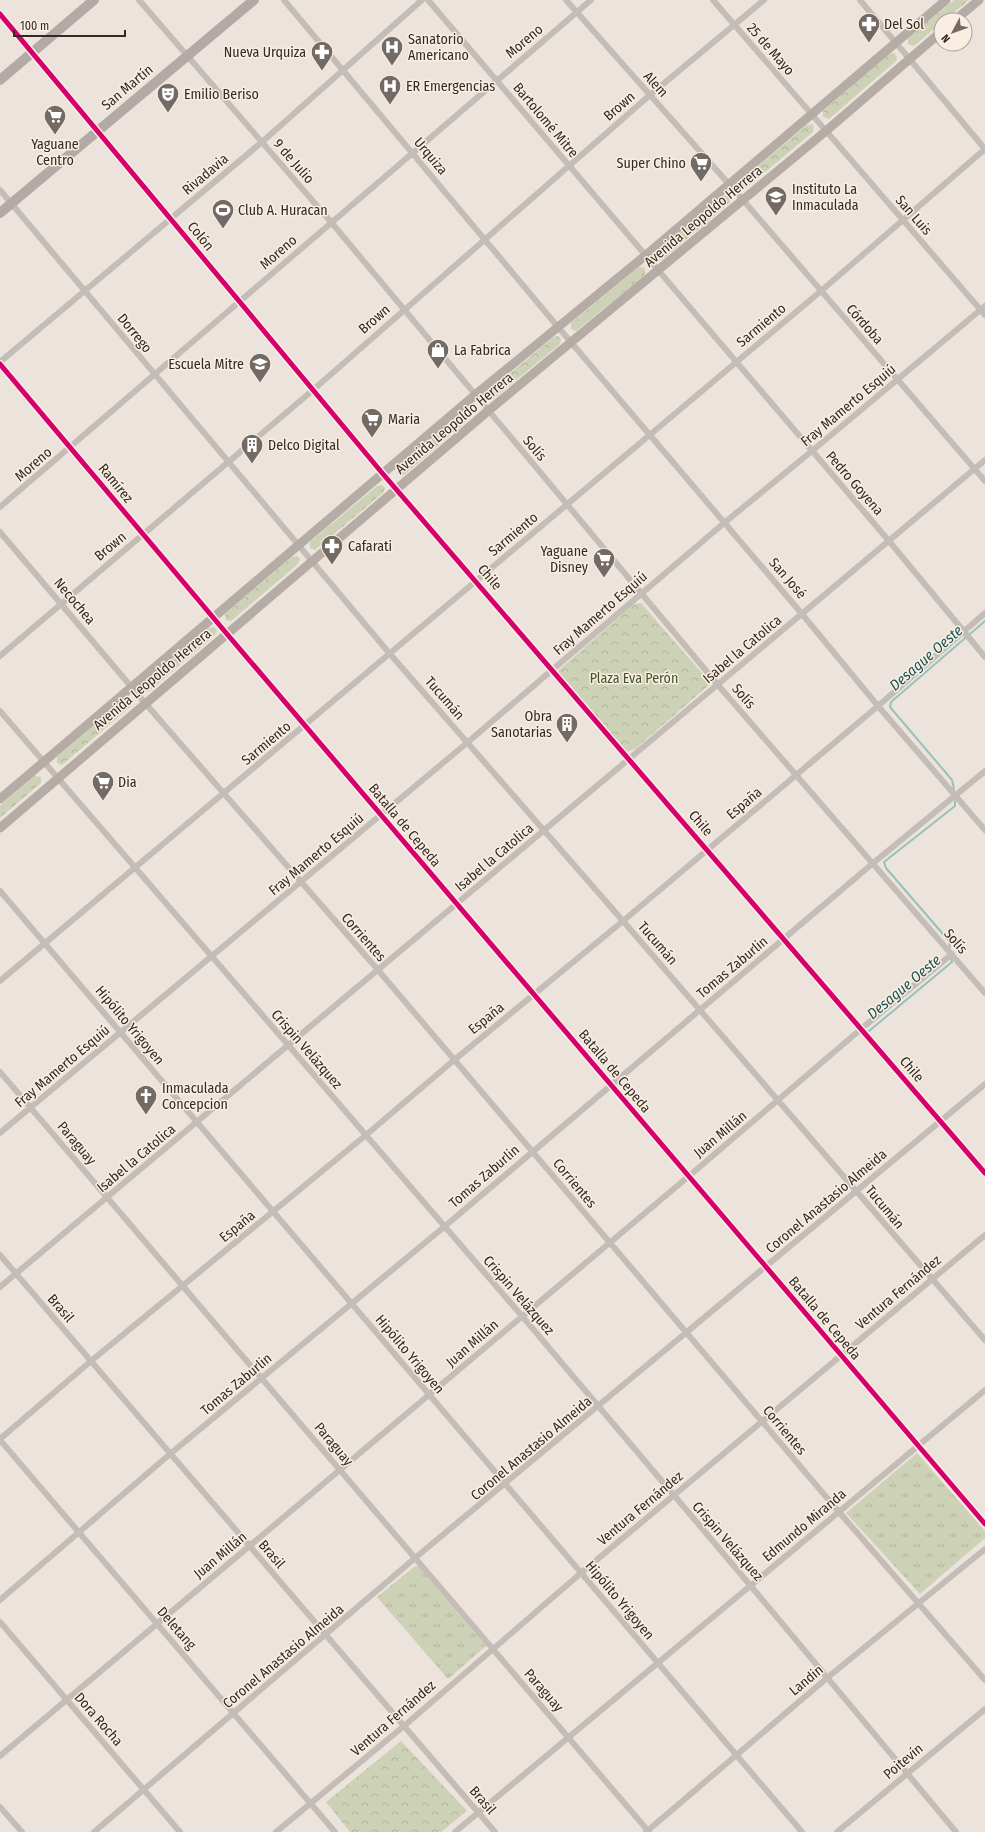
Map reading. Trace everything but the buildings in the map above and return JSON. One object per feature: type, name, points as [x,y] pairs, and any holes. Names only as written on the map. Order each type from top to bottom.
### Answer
[{"type":"main road","points":[[0,80],[94,0]]},
{"type":"main road","name":"San Martín","points":[[0,213],[254,0]]},
{"type":"street","name":"9 de Julio","points":[[139,0],[331,222],[475,396]]},
{"type":"street","name":"Urquiza","points":[[284,0],[572,342]]},
{"type":"street","name":"Rivadavia","points":[[0,363],[170,218],[262,142],[422,0]]},
{"type":"street","name":"Bartolomé Mitre","points":[[428,0],[659,271]]},
{"type":"street","name":"Alem","points":[[566,0],[743,200]]},
{"type":"street","name":"Moreno","points":[[0,507],[591,0]]},
{"type":"street","name":"25 de Mayo","points":[[713,0],[826,131]]},
{"type":"street","name":"Brown","points":[[0,656],[227,461],[313,390],[650,95],[764,0]]},
{"type":"street","points":[[860,0],[985,149]]},
{"type":"street","name":"Avenida Leopoldo Herrera","points":[[0,799],[475,396],[646,255],[946,0]]},
{"type":"street","points":[[965,12],[979,0]]},
{"type":"street","name":"Colón","points":[[0,14],[383,474]]},
{"type":"street","name":"Avenida Leopoldo Herrera","points":[[0,828],[488,411],[659,271],[826,131],[933,39]]},
{"type":"street","name":"San Luis","points":[[826,131],[903,221],[984,310]]},
{"type":"street","name":"Sarmiento","points":[[0,982],[650,435],[903,221],[985,149]]},
{"type":"street","name":"Dorrego","points":[[0,190],[312,562]]},
{"type":"street","name":"Córdoba","points":[[743,200],[896,380],[985,481]]},
{"type":"street","name":"Pedro Goyena","points":[[659,271],[889,541],[985,657]]},
{"type":"street","name":"Fray Mamerto Esquiú","points":[[0,1133],[468,742],[553,670],[640,593],[896,380],[984,310]]},
{"type":"street","name":"San José","points":[[572,342],[878,706],[985,830]]},
{"type":"street","name":"Ramírez","points":[[0,363],[227,634]]},
{"type":"street","name":"Solís","points":[[475,396],[718,685],[985,993]]},
{"type":"street","name":"Isabel la Catolica","points":[[0,1287],[985,460]]},
{"type":"street","name":"Chile","points":[[383,474],[398,489],[985,1173]]},
{"type":"street","name":"Necochea","points":[[0,532],[145,703]]},
{"type":"street","name":"Tucumán","points":[[312,562],[985,1340]]},
{"type":"street","name":"España","points":[[0,1439],[91,1361],[366,1135],[453,1060],[707,850],[878,706],[985,613]]},
{"type":"street","name":"Batalla de Cepeda","points":[[227,634],[985,1524]]},
{"type":"street","name":"Corrientes","points":[[145,703],[378,970],[686,1334],[985,1680]]},
{"type":"street","name":"Crispin Velázquez","points":[[0,711],[522,1316],[750,1585],[956,1832]]},
{"type":"street","name":"Tomas Zaburlin","points":[[0,1600],[170,1454],[444,1226],[610,1084],[784,940],[872,864],[985,771]]},
{"type":"street","name":"Hipólito Yrigoyen","points":[[0,891],[802,1832]]},
{"type":"street","name":"Juan Millán","points":[[0,1756],[430,1395],[861,1029],[952,954]]},
{"type":"street","name":"Paraguay","points":[[0,1072],[648,1831]]},
{"type":"street","name":"Coronel Anastasio Almeida","points":[[94,1832],[326,1636],[415,1558],[506,1485],[985,1084]]},
{"type":"street","name":"Ventura Fernández","points":[[276,1832],[404,1726],[492,1648],[581,1573],[985,1235]]},
{"type":"street","name":"Brasil","points":[[0,1255],[494,1832]]},
{"type":"street","name":"Edmundo Miranda","points":[[455,1832],[985,1390]]},
{"type":"street","name":"Deletang","points":[[0,1439],[335,1832]]},
{"type":"street","name":"Landin","points":[[648,1831],[827,1678],[918,1602],[985,1549]]},
{"type":"street","name":"Dora Rocha","points":[[0,1622],[180,1832]]},
{"type":"street","name":"Poitevín","points":[[837,1832],[906,1773],[985,1709]]},
{"type":"street","points":[[0,1807],[22,1832]]},
{"type":"green space","points":[[954,0],[969,0],[955,12],[939,12]]},
{"type":"green space","points":[[933,17],[933,30],[914,46],[908,44],[908,38]]},
{"type":"green space","points":[[894,53],[897,57],[896,61],[829,119],[823,117],[823,111],[889,54]]},
{"type":"green space","points":[[812,124],[814,127],[813,132],[745,189],[740,187],[739,182],[807,125]]},
{"type":"green space","points":[[728,195],[731,198],[729,203],[662,260],[656,259],[656,253],[723,196]]},
{"type":"green space","points":[[639,267],[645,268],[645,275],[576,331],[571,329],[571,323]]},
{"type":"green space","points":[[559,336],[561,339],[560,344],[492,400],[486,399],[486,393],[554,337]]},
{"type":"green space","points":[[464,411],[470,412],[470,418],[403,476],[397,474],[397,469]]},
{"type":"green space","points":[[382,485],[385,488],[383,493],[315,550],[310,548],[310,542],[377,486]]},
{"type":"green space","points":[[297,556],[300,559],[298,564],[231,621],[226,620],[225,614],[292,557]]},
{"type":"green space","name":"Plaza Eva Perón","points":[[641,603],[708,680],[709,685],[635,749],[626,752],[559,675],[559,670],[634,604]]},
{"type":"green space","points":[[214,627],[217,630],[215,635],[148,692],[142,690],[142,685],[209,628]]},
{"type":"green space","points":[[126,699],[131,703],[130,707],[62,765],[57,763],[57,757]]},
{"type":"green space","points":[[34,776],[41,777],[41,783],[0,818],[0,806]]},
{"type":"green space","points":[[917,1453],[985,1531],[985,1538],[920,1594],[846,1513]]},
{"type":"green space","points":[[418,1566],[486,1646],[448,1679],[377,1597],[414,1567]]},
{"type":"green space","points":[[401,1741],[467,1811],[441,1832],[350,1832],[326,1802]]},
{"type":"waterway","name":"Desague Oeste","points":[[954,789],[952,780],[890,707],[891,702],[985,621]]},
{"type":"waterway","name":"Desague Oeste","points":[[950,951],[949,941],[886,868],[884,862],[955,806],[955,801]]},
{"type":"waterway","name":"Desague Oeste","points":[[869,1031],[952,962],[951,957]]},
{"type":"waterway","name":"Desague Oeste","points":[[908,1088],[933,1117]]},
{"type":"cycle path","points":[[0,14],[383,474],[985,1173]]},
{"type":"cycle path","points":[[0,364],[227,634],[985,1524]]},
{"type":"place","name":"Del Sol","points":[[869,44]]},
{"type":"place","name":"Sanatorio Americano","points":[[392,66]]},
{"type":"place","name":"Nueva Urquiza","points":[[322,72]]},
{"type":"place","name":"ER Emergencias","points":[[390,106]]},
{"type":"place","name":"Emilio Beriso","points":[[168,114]]},
{"type":"place","name":"Yaguane Centro","points":[[55,136]]},
{"type":"place","name":"Super Chino","points":[[701,182]]},
{"type":"place","name":"Instituto La Inmaculada","points":[[776,216]]},
{"type":"place","name":"Club A. Huracan","points":[[223,230]]},
{"type":"place","name":"La Fabrica","points":[[438,370]]},
{"type":"place","name":"Escuela Mitre","points":[[260,384]]},
{"type":"place","name":"Maria","points":[[372,438]]},
{"type":"place","name":"Delco Digital","points":[[252,464]]},
{"type":"place","name":"Cafarati","points":[[332,566]]},
{"type":"place","name":"Yaguane Disney","points":[[604,578]]},
{"type":"place","name":"Obra Sanotarias","points":[[567,744]]},
{"type":"place","name":"Dia","points":[[103,802]]},
{"type":"place","name":"Inmaculada Concepcion","points":[[146,1116]]}]
